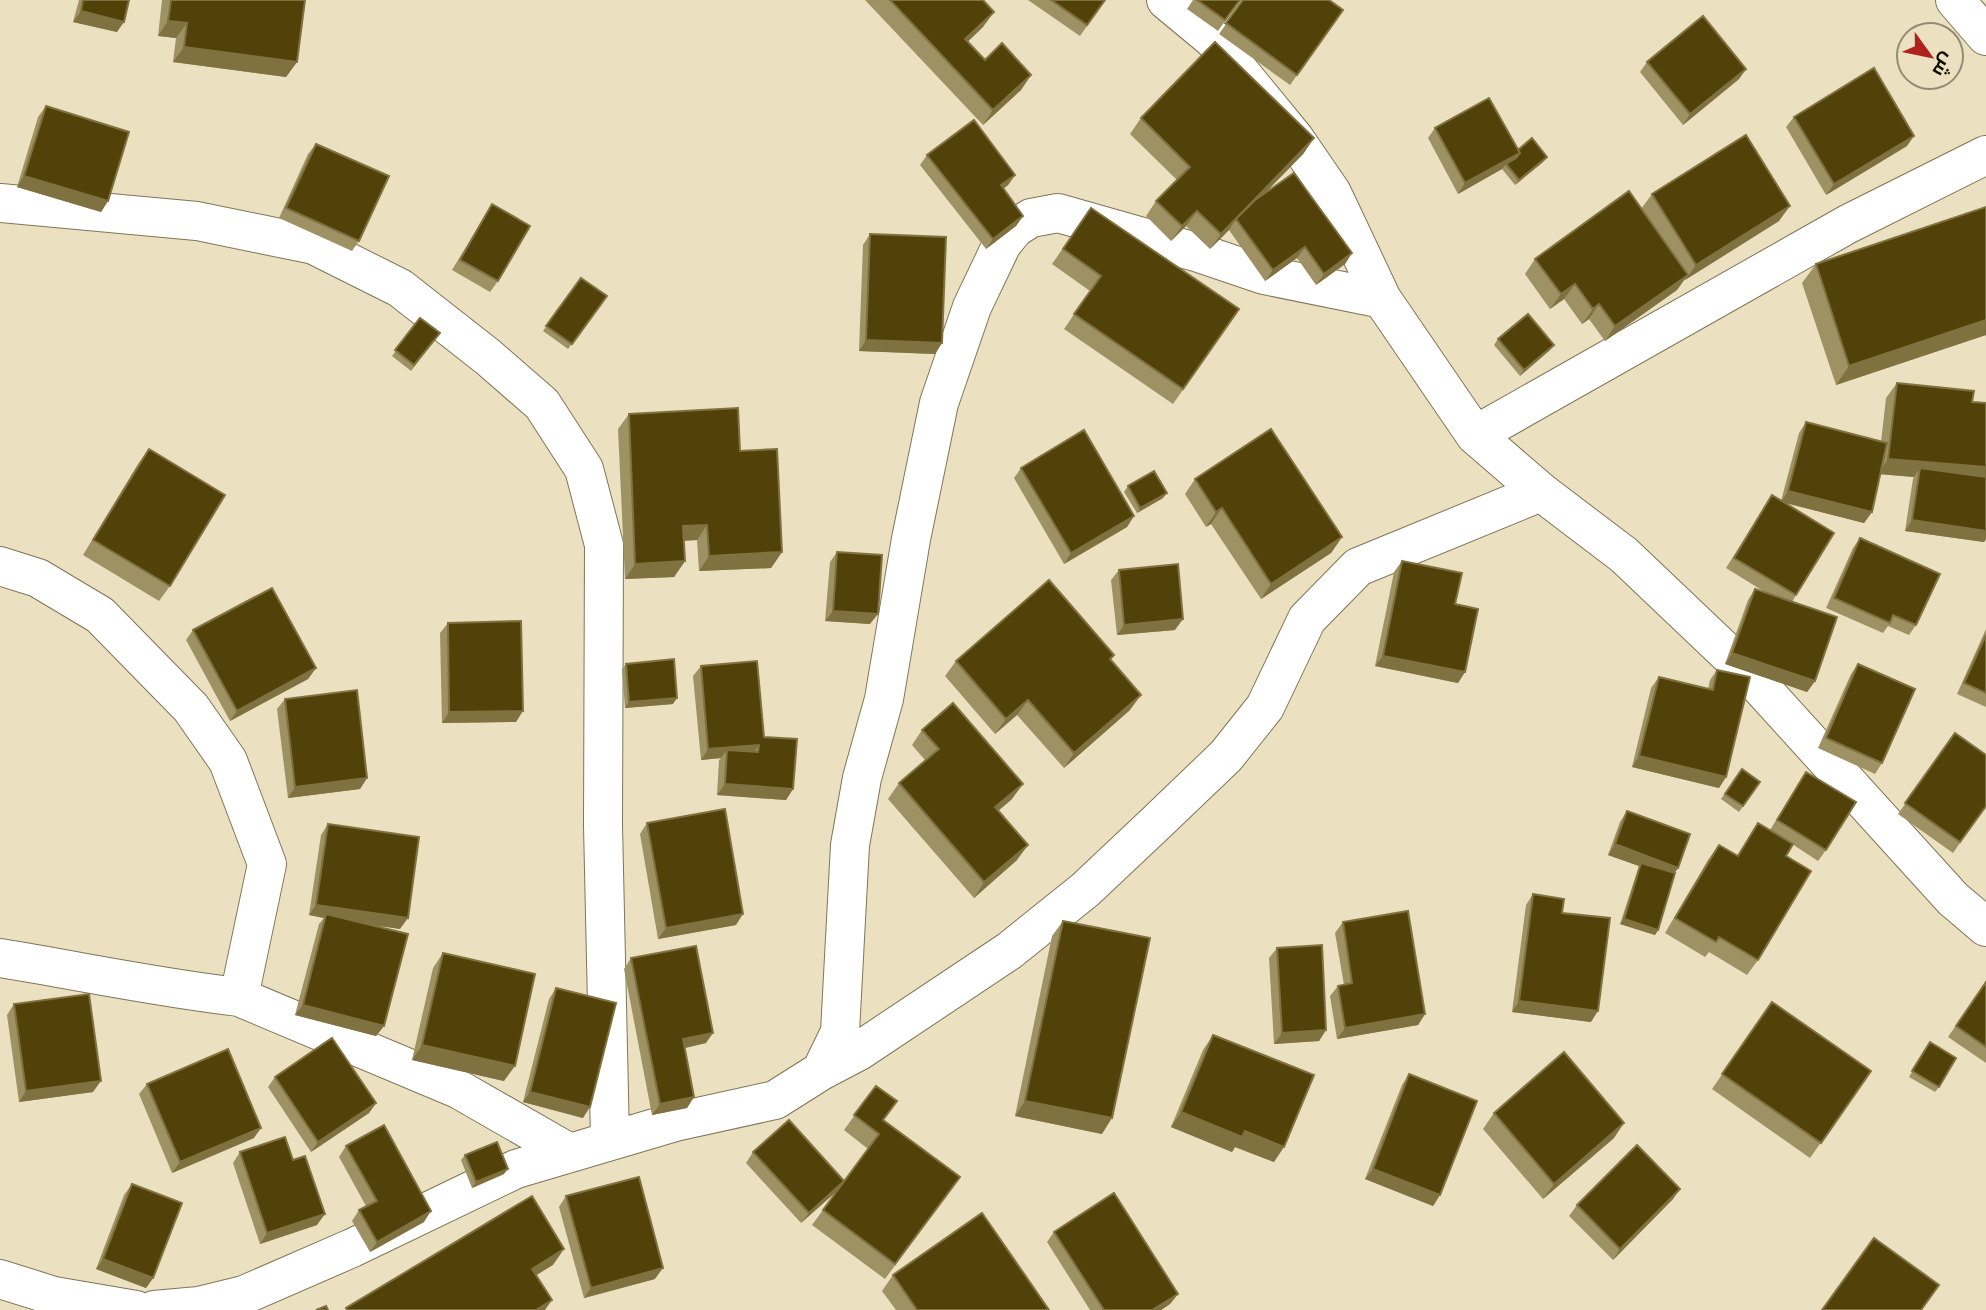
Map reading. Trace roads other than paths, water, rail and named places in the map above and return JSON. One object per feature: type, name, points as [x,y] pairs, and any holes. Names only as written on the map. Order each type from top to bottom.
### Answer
[{"type":"street","points":[[1166,0],[1213,39],[1296,139],[1332,193],[1382,299],[1475,435],[1541,492],[1624,555],[1746,671],[1927,872],[1986,927]]},
{"type":"street","points":[[1955,0],[1986,36]]},
{"type":"street","points":[[1475,435],[1848,224],[1986,155]]},
{"type":"street","points":[[0,203],[197,221],[314,245],[400,288],[542,404],[563,436],[584,469],[604,545],[603,825],[610,1139]]},
{"type":"street","points":[[821,1071],[840,1032],[850,845],[862,778],[884,699],[911,539],[939,403],[972,307],[1002,244],[1015,228],[1031,218],[1058,213],[1264,275],[1382,299]]},
{"type":"street","points":[[154,1310],[199,1306],[244,1295],[352,1248],[516,1168],[610,1139],[775,1100],[859,1051],[1009,951],[1085,890],[1145,833],[1234,746],[1265,706],[1307,619],[1358,567],[1541,492]]},
{"type":"street","points":[[0,566],[38,578],[100,615],[191,708],[228,761],[267,864],[255,933],[239,997]]},
{"type":"street","points":[[0,958],[106,975],[158,988],[239,997],[458,1089],[568,1152]]},
{"type":"street","points":[[0,1279],[54,1296],[136,1310]]}]
